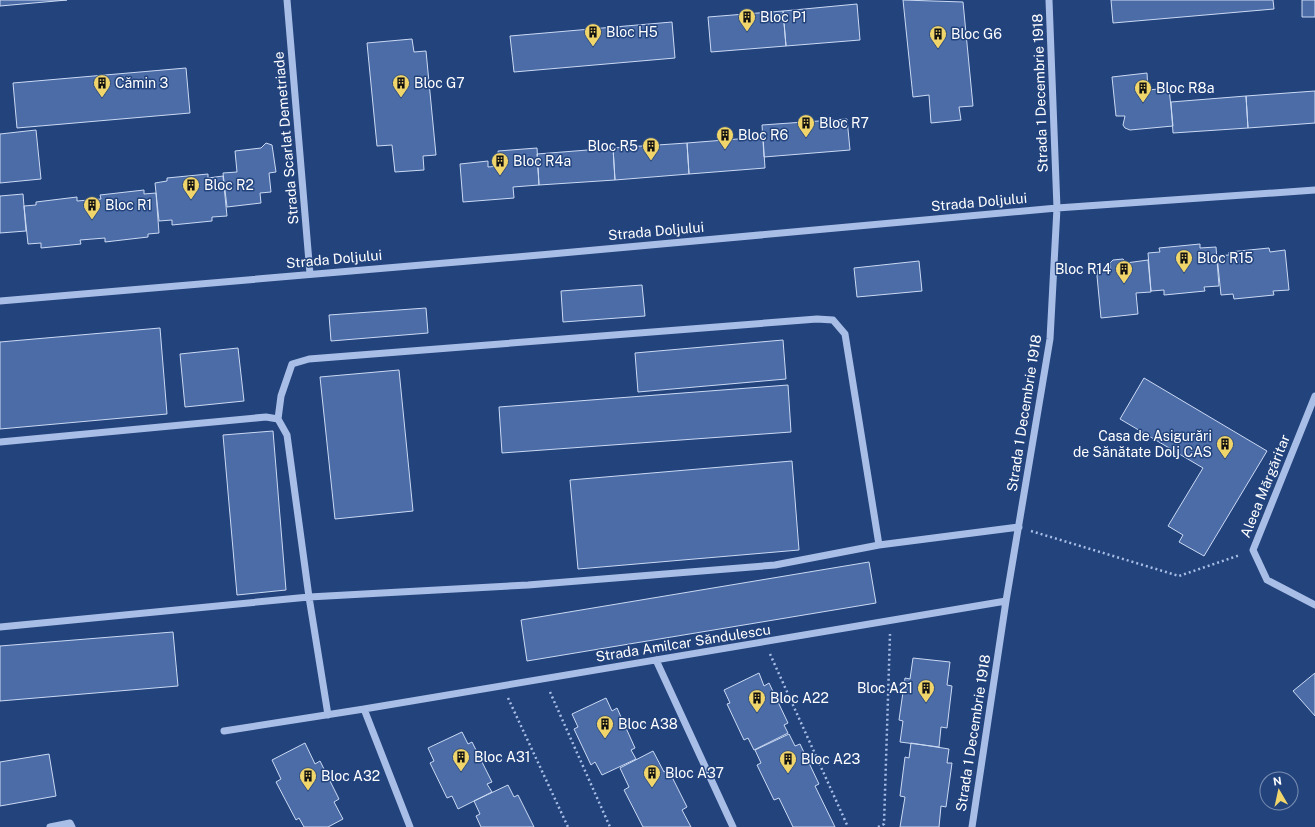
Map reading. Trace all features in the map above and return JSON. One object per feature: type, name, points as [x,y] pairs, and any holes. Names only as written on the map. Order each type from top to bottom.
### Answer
[{"type":"street","name":"Strada Scarlat Demetriade","points":[[287,0],[310,274]]},
{"type":"street","name":"Strada 1 Decembrie 1918","points":[[972,827],[1006,601],[1050,339],[1057,208],[1050,0]]},
{"type":"street","name":"Strada Doljului","points":[[0,301],[1057,208],[1315,190]]},
{"type":"street","points":[[328,715],[309,597],[287,435],[278,418],[281,396],[292,364],[309,359],[817,319],[833,320],[845,334],[879,545]]},
{"type":"street","name":"Aleea Mărgăritar","points":[[1315,396],[1253,550],[1267,580],[1315,605]]},
{"type":"street","points":[[0,442],[266,416],[278,418]]},
{"type":"street","points":[[0,627],[309,597],[528,585],[775,564],[879,545],[1019,527]]},
{"type":"street","name":"Strada Amilcar Săndulescu","points":[[224,731],[765,643],[1006,601]]},
{"type":"street","points":[[656,660],[733,827]]},
{"type":"street","points":[[364,709],[410,827]]},
{"type":"street","points":[[50,827],[70,823],[72,827]]},
{"type":"path","points":[[1019,527],[1178,576],[1253,550]]},
{"type":"path","points":[[878,827],[884,824],[890,622]]},
{"type":"path","points":[[765,643],[848,827]]},
{"type":"path","points":[[544,679],[610,827]]},
{"type":"path","points":[[503,686],[568,827]]},
{"type":"building","points":[[0,0],[67,0],[0,6]]},
{"type":"building","name":"Bloc G6","points":[[903,0],[963,2],[973,106],[959,107],[961,120],[931,123],[929,95],[913,97]]},
{"type":"building","points":[[1111,0],[1273,0],[1274,9],[1113,23]]},
{"type":"building","points":[[1302,0],[1315,0],[1315,17],[1302,17]]},
{"type":"building","points":[[857,4],[860,40],[786,46],[783,11]]},
{"type":"building","name":"Bloc P1","points":[[783,11],[786,46],[711,52],[708,17]]},
{"type":"building","name":"Bloc H5","points":[[672,22],[675,58],[514,72],[510,36]]},
{"type":"building","name":"Bloc G7","points":[[412,39],[414,52],[426,51],[436,155],[423,156],[424,170],[395,172],[392,145],[377,146],[367,43]]},
{"type":"building","name":"Cămin 3","points":[[186,68],[190,113],[17,128],[13,83]]},
{"type":"building","name":"Bloc R8a","points":[[1147,73],[1148,90],[1169,88],[1173,126],[1130,130],[1125,128],[1123,125],[1125,116],[1116,116],[1112,77]]},
{"type":"building","points":[[1315,91],[1315,123],[1248,128],[1246,96]]},
{"type":"building","points":[[1246,96],[1248,128],[1173,133],[1171,102]]},
{"type":"building","name":"Bloc R7","points":[[847,119],[850,150],[764,157],[762,125]]},
{"type":"building","points":[[36,130],[41,179],[0,183],[0,134]]},
{"type":"building","name":"Bloc R6","points":[[763,137],[765,168],[689,174],[687,143]]},
{"type":"building","points":[[266,143],[272,145],[276,172],[269,173],[271,192],[260,193],[261,203],[227,207],[223,173],[237,172],[235,151],[261,148]]},
{"type":"building","name":"Bloc R5","points":[[687,143],[689,174],[615,180],[613,148]]},
{"type":"building","name":"Bloc R4a","points":[[537,148],[539,185],[513,187],[514,198],[463,202],[460,164],[488,161],[488,167],[500,166],[498,151]]},
{"type":"building","points":[[613,148],[615,180],[539,185],[537,154]]},
{"type":"building","name":"Bloc R2","points":[[208,174],[208,178],[223,176],[227,216],[212,217],[212,221],[172,225],[172,220],[159,221],[155,183],[167,181],[167,178]]},
{"type":"building","name":"Bloc R1","points":[[144,190],[144,194],[156,193],[159,233],[148,234],[148,237],[105,242],[105,238],[80,240],[81,244],[41,248],[41,243],[28,244],[24,206],[36,205],[36,202],[77,197],[77,201],[101,199],[100,195]]},
{"type":"building","points":[[23,194],[26,231],[0,233],[0,196]]},
{"type":"building","name":"Bloc R15","points":[[1200,244],[1200,248],[1216,247],[1219,286],[1204,287],[1205,291],[1164,295],[1164,290],[1151,291],[1148,253],[1160,252],[1159,248]]},
{"type":"building","points":[[1269,248],[1270,252],[1285,250],[1289,290],[1273,291],[1274,295],[1234,299],[1233,294],[1221,295],[1217,256],[1229,255],[1229,252]]},
{"type":"building","name":"Bloc R14","points":[[1123,259],[1126,263],[1148,260],[1151,292],[1136,293],[1138,314],[1101,318],[1097,276],[1098,270],[1111,271],[1110,263],[1113,260]]},
{"type":"building","points":[[919,261],[922,291],[857,297],[854,268]]},
{"type":"building","points":[[642,285],[645,316],[563,322],[561,291]]},
{"type":"building","points":[[426,308],[428,333],[331,341],[329,315]]},
{"type":"building","points":[[160,328],[167,414],[0,429],[0,342]]},
{"type":"building","points":[[783,340],[786,379],[638,392],[635,353]]},
{"type":"building","points":[[238,348],[244,401],[185,407],[180,354]]},
{"type":"building","points":[[399,370],[413,511],[335,519],[320,377]]},
{"type":"building","name":"Casa de Asigurări de Sănătate Dolj CAS","points":[[1144,378],[1267,451],[1204,556],[1179,542],[1183,535],[1168,526],[1203,468],[1120,419]]},
{"type":"building","points":[[788,385],[791,432],[502,453],[499,407]]},
{"type":"building","points":[[273,431],[286,590],[237,595],[223,435]]},
{"type":"building","points":[[792,461],[799,550],[578,569],[570,480]]},
{"type":"building","points":[[869,562],[876,603],[527,661],[521,620]]},
{"type":"building","points":[[173,632],[178,686],[0,701],[0,646]]},
{"type":"building","name":"Bloc A21","points":[[913,658],[950,662],[947,685],[952,686],[947,728],[941,727],[939,747],[900,742],[903,721],[899,720],[905,678],[910,679]]},
{"type":"building","name":"Bloc A22","points":[[759,673],[764,686],[769,683],[788,723],[784,725],[788,733],[754,750],[748,738],[744,740],[727,704],[730,703],[724,690]]},
{"type":"building","points":[[1315,673],[1315,716],[1293,691]]},
{"type":"building","name":"Bloc A38","points":[[606,698],[612,711],[617,708],[635,748],[631,750],[636,759],[602,775],[595,762],[591,765],[574,729],[578,727],[572,714]]},
{"type":"building","name":"Bloc A31","points":[[462,732],[468,744],[472,742],[492,782],[487,784],[492,792],[458,809],[452,796],[447,798],[430,763],[434,761],[428,748]]},
{"type":"building","name":"Bloc A23","points":[[789,734],[795,746],[800,744],[819,784],[815,786],[835,827],[793,827],[779,798],[774,800],[757,765],[761,763],[755,750]]},
{"type":"building","name":"Bloc A32","points":[[305,743],[315,764],[320,761],[339,799],[334,802],[343,819],[328,827],[304,827],[299,818],[296,820],[276,782],[281,779],[272,760]]},
{"type":"building","points":[[911,743],[949,749],[947,763],[952,763],[946,807],[941,806],[939,827],[900,827],[905,797],[900,796],[905,757],[909,758]]},
{"type":"building","name":"Bloc A37","points":[[653,751],[664,772],[668,769],[687,807],[682,810],[691,827],[643,827],[624,790],[629,787],[620,768]]},
{"type":"building","points":[[49,754],[56,796],[0,806],[0,762]]},
{"type":"building","points":[[508,785],[514,797],[518,795],[534,827],[481,827],[476,816],[480,814],[474,801]]},
{"type":"place","name":"Bloc P1","points":[[747,32]]},
{"type":"place","name":"Bloc H5","points":[[593,47]]},
{"type":"place","name":"Bloc G6","points":[[938,49]]},
{"type":"place","name":"Cămin 3","points":[[102,98]]},
{"type":"place","name":"Bloc G7","points":[[401,98]]},
{"type":"place","name":"Bloc R8a","points":[[1143,103]]},
{"type":"place","name":"Bloc R7","points":[[806,138]]},
{"type":"place","name":"Bloc R6","points":[[725,150]]},
{"type":"place","name":"Bloc R5","points":[[651,161]]},
{"type":"place","name":"Bloc R4a","points":[[500,176]]},
{"type":"place","name":"Bloc R2","points":[[191,200]]},
{"type":"place","name":"Bloc R1","points":[[92,220]]},
{"type":"place","name":"Bloc R15","points":[[1184,273]]},
{"type":"place","name":"Bloc R14","points":[[1124,284]]},
{"type":"place","name":"Casa de Asigurări de Sănătate Dolj CAS","points":[[1225,459]]},
{"type":"place","name":"Bloc A21","points":[[926,703]]},
{"type":"place","name":"Bloc A22","points":[[757,713]]},
{"type":"place","name":"Bloc A38","points":[[605,739]]},
{"type":"place","name":"Bloc A31","points":[[461,772]]},
{"type":"place","name":"Bloc A23","points":[[788,774]]},
{"type":"place","name":"Bloc A37","points":[[652,788]]},
{"type":"place","name":"Bloc A32","points":[[308,791]]}]
